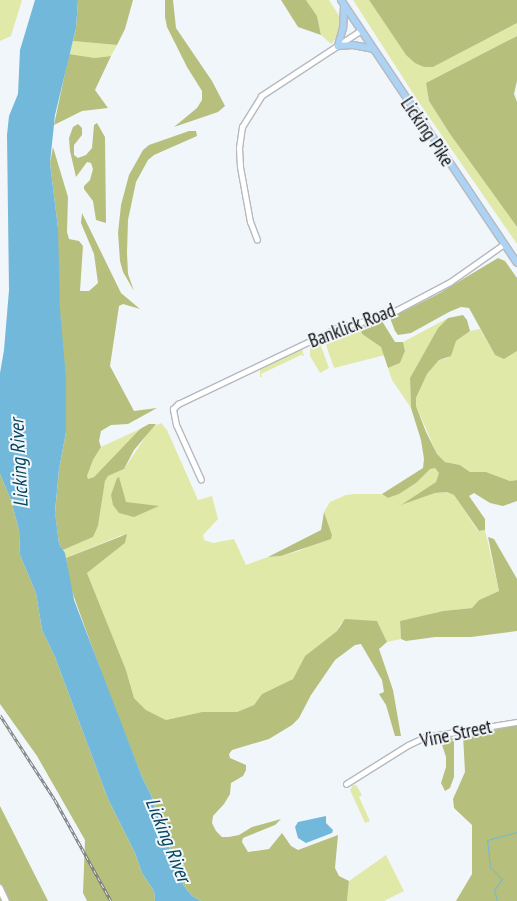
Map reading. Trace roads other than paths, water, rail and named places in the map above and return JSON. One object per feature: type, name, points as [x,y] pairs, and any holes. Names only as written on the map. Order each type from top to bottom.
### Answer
[{"type":"main road","name":"Licking Pike","points":[[342,2],[372,50],[517,263]]},
{"type":"main road","points":[[342,2],[343,28],[338,46],[353,45],[372,50]]},
{"type":"main road","points":[[0,888],[6,901]]},
{"type":"street","points":[[257,240],[250,222],[240,167],[239,148],[242,127],[262,96],[360,31]]},
{"type":"street","name":"Banklick Road","points":[[201,480],[176,425],[173,413],[174,406],[337,328],[378,318],[397,310],[450,282],[504,244]]},
{"type":"street","name":"Vine Street","points":[[346,784],[420,739],[517,722]]},
{"type":"water","name":"Licking River","points":[[35,0],[78,0],[76,28],[55,115],[50,163],[58,228],[60,309],[66,379],[66,432],[59,469],[55,512],[59,544],[65,553],[74,600],[142,777],[151,795],[167,843],[174,855],[177,870],[184,886],[192,896],[201,901],[155,901],[154,891],[142,873],[135,853],[108,799],[55,657],[42,630],[36,593],[20,555],[19,530],[11,500],[0,474],[0,373],[9,290],[7,135],[9,116],[18,94],[20,50]]},
{"type":"water","points":[[326,816],[326,823],[333,830],[332,833],[306,843],[298,838],[295,827],[298,822]]},
{"type":"waterway","points":[[497,901],[494,890],[502,879],[490,867],[487,840],[517,832]]},
{"type":"railway","points":[[0,715],[55,800],[111,901]]}]
